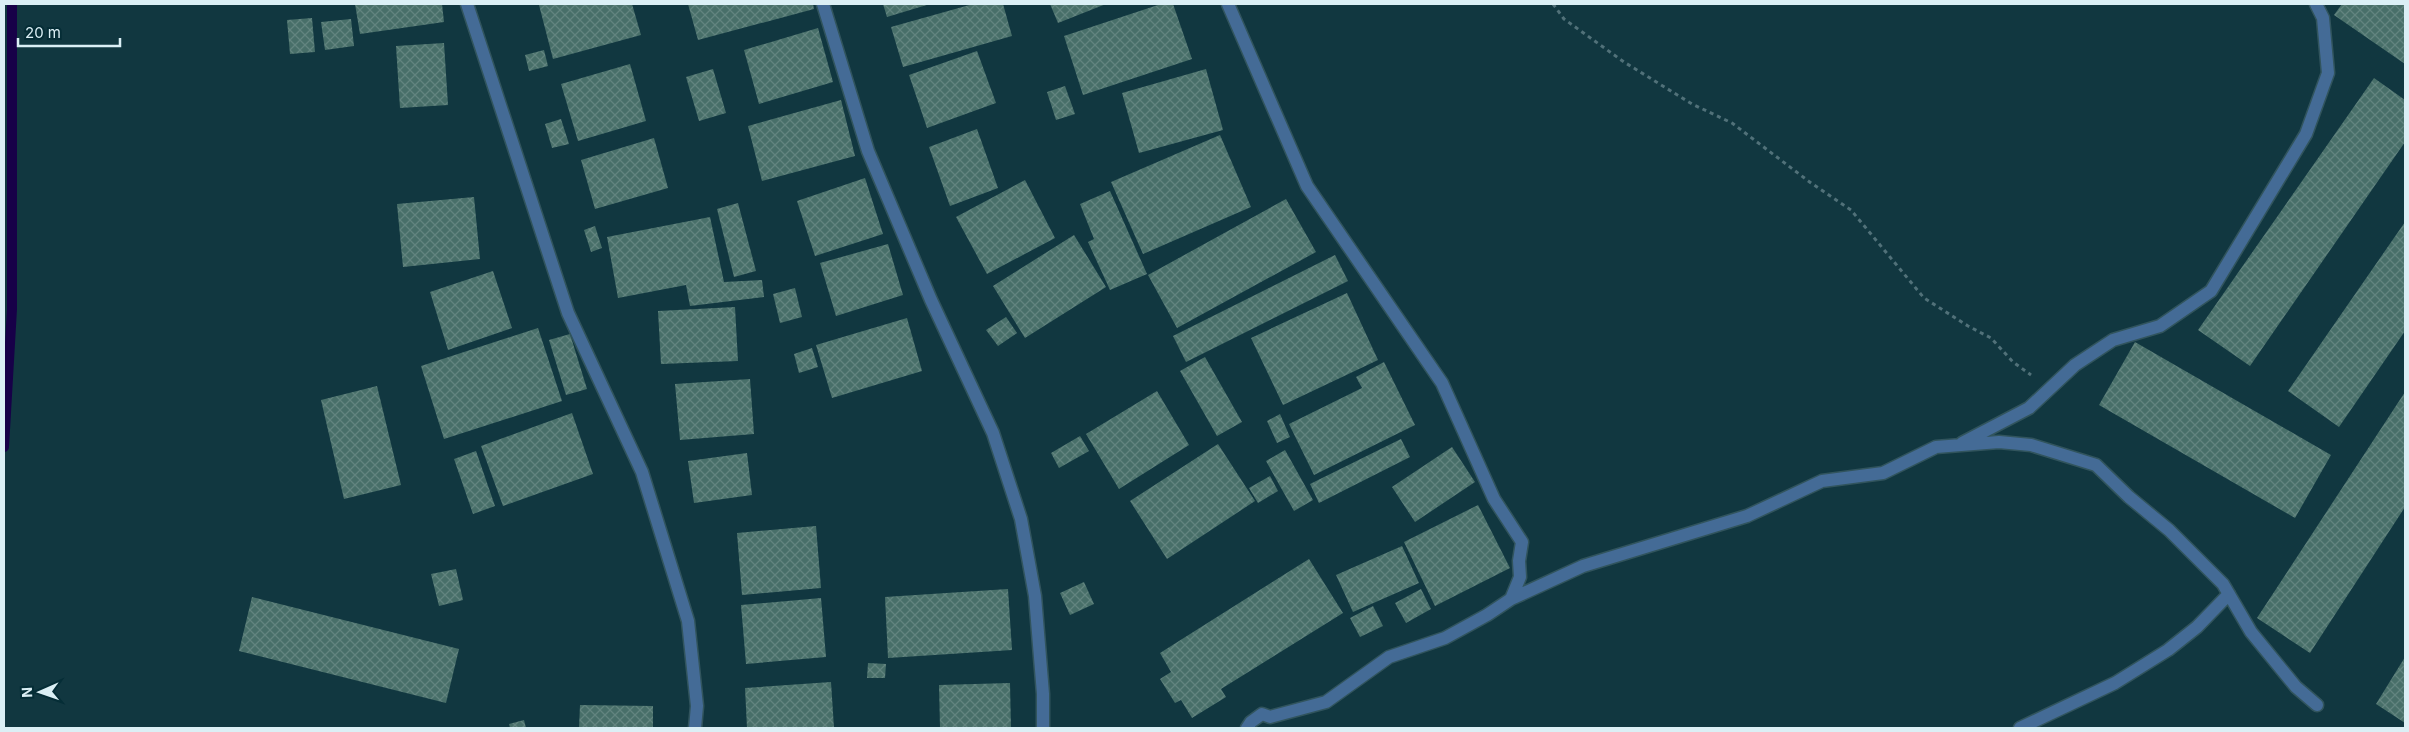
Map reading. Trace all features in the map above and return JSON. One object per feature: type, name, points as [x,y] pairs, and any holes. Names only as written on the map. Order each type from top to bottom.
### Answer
[{"type":"street","points":[[467,4],[568,313],[642,472],[688,621],[697,706],[695,728]]},
{"type":"street","points":[[823,4],[868,151],[931,300],[993,433],[1021,520],[1035,596],[1043,694],[1043,728]]},
{"type":"street","points":[[1228,4],[1307,186],[1442,383],[1494,499],[1522,542],[1518,561],[1520,577],[1511,599]]},
{"type":"street","points":[[1958,445],[2029,408],[2075,365],[2114,340],[2160,326],[2211,291],[2262,210],[2309,126],[2328,73],[2323,18],[2316,4]]},
{"type":"street","points":[[1247,728],[1251,722],[1262,714],[1270,717],[1326,702],[1389,657],[1445,638],[1487,615],[1511,599],[1583,566],[1747,516],[1822,481],[1883,473],[1936,447],[1999,442],[2031,445],[2096,465],[2176,537],[2223,584],[2250,632],[2296,687],[2317,705]]},
{"type":"street","points":[[2020,728],[2115,684],[2168,650],[2197,627],[2229,594]]},
{"type":"path","points":[[1553,4],[1564,19],[1624,62],[1692,104],[1732,122],[1811,183],[1851,210],[1924,298],[1991,338],[2013,362],[2049,389]]},
{"type":"building","points":[[355,4],[442,4],[444,22],[360,34]]},
{"type":"building","points":[[632,4],[641,35],[553,59],[539,5]]},
{"type":"building","points":[[688,4],[813,4],[814,9],[698,40]]},
{"type":"building","points":[[883,4],[930,4],[887,17]]},
{"type":"building","points":[[973,4],[1003,4],[1012,36],[903,67],[891,27]]},
{"type":"building","points":[[1050,4],[1106,4],[1058,23]]},
{"type":"building","points":[[1161,4],[1173,4],[1192,59],[1083,95],[1064,36]]},
{"type":"building","points":[[2342,4],[2405,4],[2405,64],[2334,15]]},
{"type":"building","points":[[312,18],[315,52],[290,54],[287,20]]},
{"type":"building","points":[[351,19],[354,46],[325,50],[321,22]]},
{"type":"building","points":[[818,28],[833,82],[759,104],[744,50]]},
{"type":"building","points":[[444,43],[448,105],[400,108],[396,46]]},
{"type":"building","points":[[544,50],[548,66],[529,71],[525,55]]},
{"type":"building","points":[[977,51],[996,103],[927,128],[909,75]]},
{"type":"building","points":[[630,64],[646,121],[578,141],[561,84]]},
{"type":"building","points":[[713,69],[726,113],[699,121],[686,77]]},
{"type":"building","points":[[1206,69],[1223,130],[1139,153],[1122,93]]},
{"type":"building","points":[[2374,78],[2405,100],[2405,142],[2250,366],[2198,330]]},
{"type":"building","points":[[1065,86],[1075,114],[1056,120],[1047,92]]},
{"type":"building","points":[[841,100],[855,156],[762,181],[748,126]]},
{"type":"building","points":[[561,119],[569,144],[552,148],[545,124]]},
{"type":"building","points":[[977,129],[998,188],[950,206],[929,147]]},
{"type":"building","points":[[1220,135],[1251,207],[1143,254],[1111,182]]},
{"type":"building","points":[[654,138],[668,188],[595,209],[581,160]]},
{"type":"building","points":[[865,178],[883,234],[815,256],[797,201]]},
{"type":"building","points":[[1025,180],[1055,238],[987,274],[956,217]]},
{"type":"building","points":[[1110,191],[1147,274],[1110,290],[1088,242],[1094,239],[1080,204]]},
{"type":"building","points":[[474,197],[480,259],[403,267],[397,204]]},
{"type":"building","points":[[1286,199],[1316,252],[1177,328],[1148,275]]},
{"type":"building","points":[[738,203],[756,271],[734,277],[717,209]]},
{"type":"building","points":[[710,217],[724,282],[762,280],[764,297],[690,306],[686,285],[618,298],[607,237]]},
{"type":"building","points":[[2405,222],[2405,331],[2339,427],[2288,391]]},
{"type":"building","points":[[595,226],[602,248],[591,252],[584,230]]},
{"type":"building","points":[[1074,235],[1106,287],[1025,338],[993,286]]},
{"type":"building","points":[[888,244],[903,295],[836,316],[820,263]]},
{"type":"building","points":[[1335,255],[1348,281],[1186,362],[1173,336]]},
{"type":"building","points":[[493,271],[512,328],[448,350],[430,292]]},
{"type":"building","points":[[795,288],[802,317],[780,323],[773,294]]},
{"type":"building","points":[[1347,293],[1378,360],[1283,405],[1251,338]]},
{"type":"building","points":[[735,307],[738,361],[661,364],[658,311]]},
{"type":"building","points":[[1006,317],[1017,333],[998,346],[986,330]]},
{"type":"building","points":[[907,318],[922,371],[832,398],[816,345]]},
{"type":"building","points":[[538,328],[562,401],[444,439],[421,366]]},
{"type":"building","points":[[570,334],[587,389],[566,395],[549,340]]},
{"type":"building","points":[[2135,342],[2331,455],[2295,518],[2099,405]]},
{"type":"building","points":[[812,348],[818,367],[799,373],[794,354]]},
{"type":"building","points":[[1205,357],[1242,422],[1217,436],[1180,371]]},
{"type":"building","points":[[1384,362],[1415,425],[1314,475],[1289,424],[1362,388],[1356,377]]},
{"type":"building","points":[[750,379],[754,434],[680,440],[675,384]]},
{"type":"building","points":[[377,386],[401,485],[344,499],[321,400]]},
{"type":"building","points":[[1157,391],[1189,445],[1119,489],[1086,434]]},
{"type":"building","points":[[2405,392],[2405,507],[2310,653],[2257,618]]},
{"type":"building","points":[[572,413],[593,474],[503,506],[481,446]]},
{"type":"building","points":[[1280,414],[1290,437],[1277,443],[1267,421]]},
{"type":"building","points":[[1080,436],[1089,451],[1059,468],[1051,453]]},
{"type":"building","points":[[1401,439],[1410,457],[1319,503],[1310,484]]},
{"type":"building","points":[[1218,444],[1255,501],[1167,559],[1130,501]]},
{"type":"building","points":[[1452,447],[1475,482],[1415,522],[1392,487]]},
{"type":"building","points":[[1285,450],[1313,500],[1294,511],[1266,461]]},
{"type":"building","points":[[476,451],[495,506],[473,514],[454,459]]},
{"type":"building","points":[[747,453],[752,495],[694,503],[688,461]]},
{"type":"building","points":[[1270,476],[1278,491],[1258,503],[1249,488]]},
{"type":"building","points":[[1478,505],[1510,568],[1435,606],[1404,542]]},
{"type":"building","points":[[816,526],[821,588],[742,595],[737,533]]},
{"type":"building","points":[[1402,546],[1419,583],[1353,612],[1336,575]]},
{"type":"building","points":[[1309,559],[1343,613],[1221,689],[1226,697],[1192,718],[1181,700],[1175,703],[1160,679],[1171,672],[1160,653]]},
{"type":"building","points":[[456,569],[463,600],[439,606],[431,574]]},
{"type":"building","points":[[1084,582],[1094,604],[1070,615],[1060,593]]},
{"type":"building","points":[[1008,589],[1012,650],[888,658],[885,597]]},
{"type":"building","points":[[1421,589],[1431,609],[1406,623],[1395,603]]},
{"type":"building","points":[[252,597],[459,649],[446,703],[239,651]]},
{"type":"building","points":[[821,598],[826,657],[746,664],[741,605]]},
{"type":"building","points":[[1373,606],[1383,626],[1360,637],[1350,618]]},
{"type":"building","points":[[2405,657],[2405,723],[2376,704]]},
{"type":"building","points":[[868,663],[886,664],[885,678],[867,678]]},
{"type":"building","points":[[831,682],[834,728],[747,728],[745,688]]},
{"type":"building","points":[[1010,683],[1011,728],[940,728],[939,685]]},
{"type":"building","points":[[580,705],[653,706],[653,728],[579,728]]},
{"type":"building","points":[[524,720],[526,728],[510,728],[509,724]]},
{"type":"waterway","points":[[4,447],[12,309],[12,4]]}]
